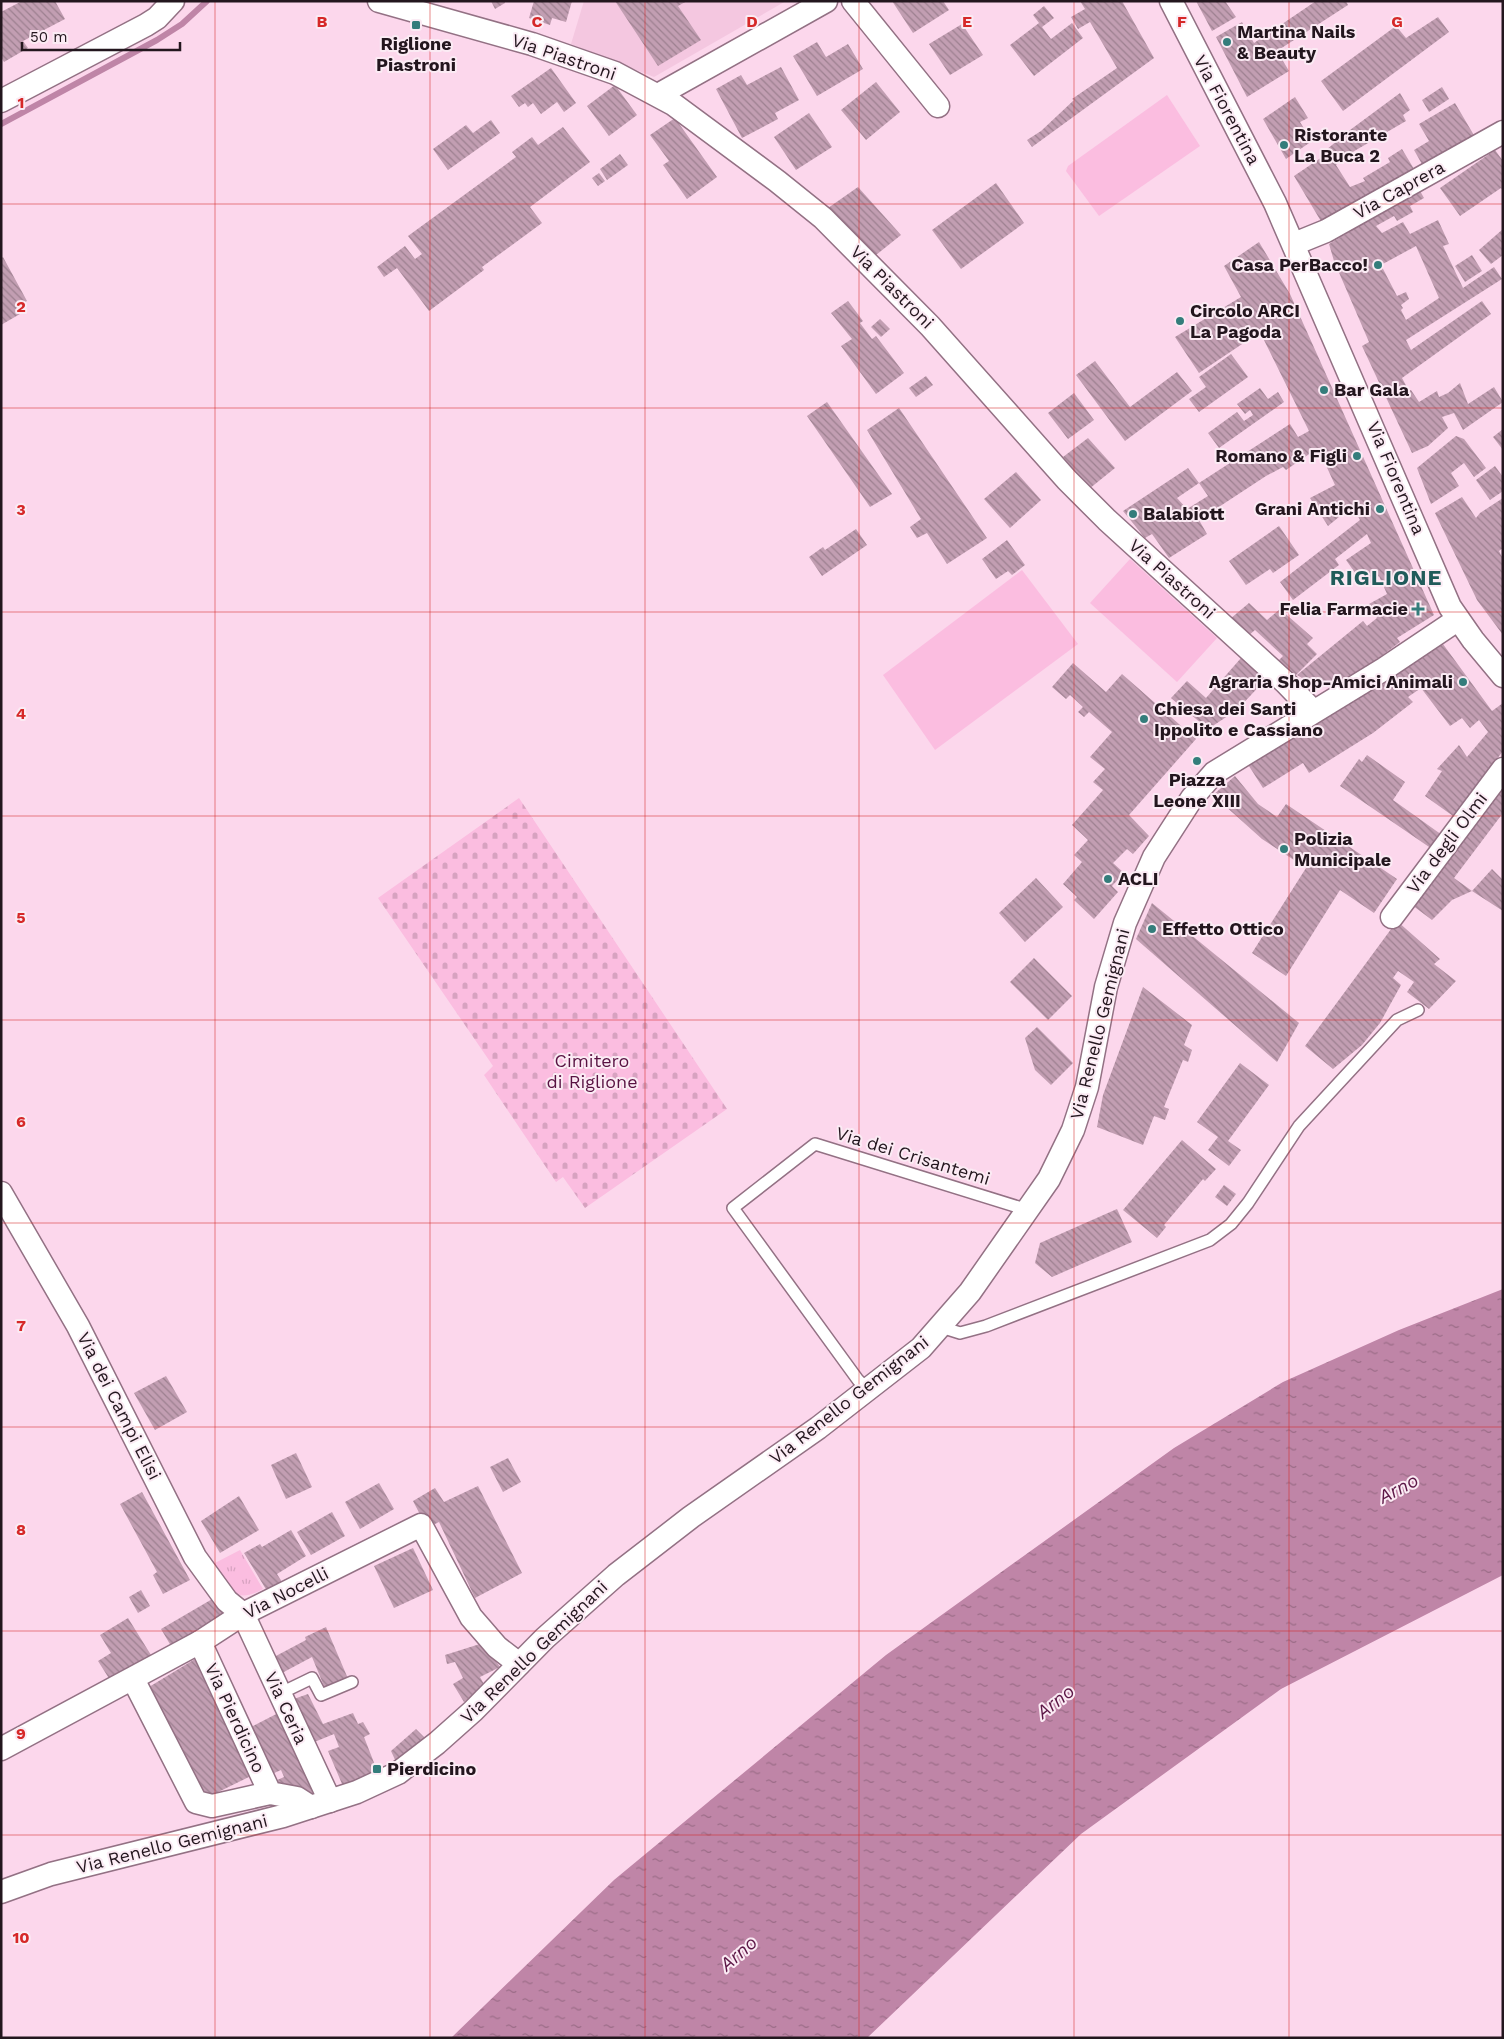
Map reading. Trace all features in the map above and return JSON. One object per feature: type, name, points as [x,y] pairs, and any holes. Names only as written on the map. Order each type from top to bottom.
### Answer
[{"type":"street","points":[[1,101],[146,25],[157,18],[173,1]]},
{"type":"street","name":"Via Piastroni","points":[[379,1],[532,44],[596,66],[658,95],[777,180],[823,218],[930,326],[1068,480],[1107,520],[1286,683],[1314,711]]},
{"type":"street","points":[[658,95],[826,1]]},
{"type":"street","points":[[853,1],[938,106]]},
{"type":"street","name":"Via Fiorentina","points":[[1170,1],[1243,137],[1294,244],[1457,620],[1503,676]]},
{"type":"street","name":"Via Caprera","points":[[1294,244],[1326,231],[1503,132]]},
{"type":"street","name":"Via Renello Gemignani","points":[[1,1892],[51,1874],[320,1804],[398,1773],[445,1737],[545,1638],[616,1575],[691,1517],[818,1428],[921,1348],[941,1327],[982,1276],[1049,1179],[1078,1117],[1086,1087],[1106,987],[1124,923],[1154,857],[1198,803],[1214,773],[1392,665],[1457,620]]},
{"type":"street","name":"Via degli Olmi","points":[[1392,917],[1503,769]]},
{"type":"street","name":"Via dei Campi Elisi","points":[[1,1193],[83,1335],[195,1556],[227,1601],[244,1614]]},
{"type":"street","name":"Via Nocelli","points":[[1,1749],[134,1679],[200,1642],[244,1614],[421,1525],[471,1617],[497,1647],[519,1664]]},
{"type":"street","name":"Via Ceria","points":[[244,1614],[279,1694],[320,1804]]},
{"type":"street","name":"Via Pierdicino","points":[[200,1642],[270,1793]]},
{"type":"street","name":"Via Pierdicino","points":[[134,1679],[196,1802],[212,1806],[270,1793],[320,1804]]},
{"type":"lane","points":[[941,1327],[960,1333],[986,1326],[1210,1240],[1231,1224],[1248,1203],[1299,1126],[1397,1020],[1418,1010]]},
{"type":"lane","name":"Via dei Crisantemi","points":[[867,1389],[858,1380],[734,1208],[815,1144],[1028,1210]]},
{"type":"lane","points":[[279,1694],[312,1678],[321,1695],[352,1682]]},
{"type":"shaded area","points":[[584,1],[786,1],[654,77],[571,44]]},
{"type":"green space","points":[[1167,95],[1200,146],[1099,216],[1066,171],[1068,166]]},
{"type":"green space","points":[[1130,559],[1217,638],[1177,682],[1090,603]]},
{"type":"green space","points":[[1022,570],[1078,644],[935,750],[883,675]]},
{"type":"green space","name":"Cimitero di Riglione","points":[[519,798],[727,1109],[585,1208],[563,1177],[556,1182],[484,1075],[493,1066],[378,898]]},
{"type":"green space","points":[[240,1550],[263,1589],[253,1594],[238,1595],[232,1592],[213,1564]]},
{"type":"water","name":"Arno","points":[[1503,1289],[1503,1575],[1281,1689],[1081,1834],[867,2038],[451,2038],[614,1880],[886,1655],[1174,1448],[1283,1382],[1399,1330]]},
{"type":"building","points":[[22,1],[55,1],[65,19],[23,41],[28,48],[4,62],[1,57],[1,12]]},
{"type":"building","points":[[491,1],[504,1],[505,3],[495,9]]},
{"type":"building","points":[[534,1],[572,1],[566,22],[552,18],[550,25],[529,18]]},
{"type":"building","points":[[615,1],[687,1],[678,6],[701,40],[658,66]]},
{"type":"building","points":[[892,1],[943,1],[949,10],[913,33]]},
{"type":"building","points":[[1080,1],[1122,1],[1154,58],[1032,147],[1027,140],[1041,131],[1074,100],[1072,99],[1117,68],[1090,22],[1078,29],[1071,17],[1085,9]]},
{"type":"building","points":[[1196,1],[1225,1],[1236,17],[1212,31]]},
{"type":"building","points":[[1316,1],[1346,1],[1348,5],[1277,51],[1289,71],[1247,97],[1216,37],[1242,22],[1254,43]]},
{"type":"building","points":[[1044,6],[1054,18],[1042,27],[1051,39],[1072,23],[1083,38],[1034,76],[1010,45],[1039,23],[1033,15]]},
{"type":"building","points":[[1438,17],[1449,32],[1343,111],[1321,81],[1396,26],[1406,38]]},
{"type":"building","points":[[962,24],[983,55],[950,75],[929,44]]},
{"type":"building","points":[[817,42],[826,57],[848,44],[863,69],[817,96],[793,56]]},
{"type":"building","points":[[781,67],[799,100],[775,113],[778,119],[742,138],[716,89],[741,75],[747,85]]},
{"type":"building","points":[[551,68],[576,103],[564,112],[557,102],[541,114],[533,103],[528,107],[525,103],[519,107],[511,96]]},
{"type":"building","points":[[876,82],[900,112],[866,140],[841,110]]},
{"type":"building","points":[[615,85],[637,115],[609,136],[587,106]]},
{"type":"building","points":[[1442,87],[1449,99],[1429,112],[1422,100]]},
{"type":"building","points":[[1400,93],[1410,110],[1403,115],[1406,121],[1344,157],[1336,165],[1350,187],[1365,181],[1363,178],[1390,162],[1388,158],[1402,149],[1417,174],[1325,228],[1294,176],[1328,153],[1326,150],[1350,130]]},
{"type":"building","points":[[1295,97],[1308,118],[1300,122],[1312,141],[1286,159],[1263,119]]},
{"type":"building","points":[[1455,103],[1475,137],[1423,166],[1414,150],[1429,141],[1419,124]]},
{"type":"building","points":[[809,113],[832,147],[796,170],[774,137]]},
{"type":"building","points":[[675,118],[717,177],[687,199],[663,165],[669,161],[650,135]]},
{"type":"building","points":[[491,120],[500,133],[448,170],[433,149],[466,125],[473,133]]},
{"type":"building","points":[[563,127],[590,162],[530,207],[542,223],[482,267],[484,270],[429,311],[397,268],[384,277],[377,267],[405,246],[415,259],[422,254],[408,236],[516,157],[512,152],[532,137],[538,145]]},
{"type":"building","points":[[1495,150],[1503,161],[1503,190],[1501,188],[1460,216],[1440,188]]},
{"type":"building","points":[[620,154],[628,165],[607,180],[600,169]]},
{"type":"building","points":[[599,173],[605,181],[598,186],[592,178]]},
{"type":"building","points":[[996,183],[1024,223],[961,269],[932,230]]},
{"type":"building","points":[[858,187],[901,235],[876,255],[828,208]]},
{"type":"building","points":[[1419,189],[1424,198],[1410,206],[1413,212],[1397,221],[1394,216],[1376,226],[1382,233],[1403,222],[1410,234],[1438,220],[1449,244],[1443,246],[1463,288],[1494,267],[1502,279],[1406,340],[1411,350],[1482,301],[1491,314],[1402,378],[1409,391],[1411,390],[1419,402],[1437,391],[1439,397],[1448,393],[1460,383],[1468,404],[1494,387],[1503,402],[1463,430],[1454,413],[1442,417],[1448,428],[1428,446],[1412,453],[1362,346],[1369,342],[1334,261],[1329,244],[1351,231],[1378,211]],"holes":[[[1416,246],[1439,298],[1406,320],[1401,310],[1403,308],[1401,305],[1409,299],[1406,292],[1397,296],[1381,265]]]},
{"type":"building","points":[[1503,229],[1503,255],[1491,264],[1479,250]]},
{"type":"building","points":[[1259,242],[1290,294],[1434,615],[1397,638],[1400,642],[1364,669],[1330,685],[1311,683],[1297,675],[1363,621],[1367,626],[1377,618],[1369,604],[1387,594],[1379,576],[1365,587],[1346,560],[1371,543],[1367,534],[1335,559],[1339,565],[1293,600],[1280,582],[1360,520],[1355,511],[1349,515],[1345,512],[1328,526],[1310,498],[1335,485],[1318,448],[1286,470],[1283,467],[1266,476],[1199,520],[1207,534],[1169,558],[1152,534],[1145,538],[1123,511],[1188,468],[1199,483],[1290,424],[1298,437],[1309,431],[1260,332],[1199,373],[1175,337],[1241,297],[1224,266]],"holes":[[[1199,483],[1208,496],[1187,509],[1177,498]]]},
{"type":"building","points":[[1472,255],[1482,271],[1465,282],[1455,266]]},
{"type":"building","points":[[3,257],[27,301],[17,307],[20,314],[1,325],[1,259]]},
{"type":"building","points":[[848,301],[863,321],[860,323],[872,339],[876,336],[904,373],[876,394],[841,346],[852,339],[831,313]]},
{"type":"building","points":[[880,319],[890,329],[881,337],[871,327]]},
{"type":"building","points":[[1231,354],[1248,377],[1199,412],[1189,399],[1206,387],[1199,377]]},
{"type":"building","points":[[1095,361],[1130,407],[1177,372],[1192,391],[1125,441],[1076,375]]},
{"type":"building","points":[[926,376],[933,385],[916,397],[909,388]]},
{"type":"building","points":[[1260,388],[1268,399],[1278,392],[1284,402],[1219,448],[1208,433],[1237,412],[1244,421],[1253,415],[1250,410],[1245,414],[1237,404]]},
{"type":"building","points":[[1074,393],[1094,420],[1068,439],[1048,413]]},
{"type":"building","points":[[827,402],[892,494],[870,507],[807,416]]},
{"type":"building","points":[[899,408],[987,538],[947,564],[927,533],[917,538],[910,527],[921,519],[867,430]]},
{"type":"building","points":[[1503,429],[1503,450],[1493,437]]},
{"type":"building","points":[[1456,436],[1464,439],[1486,468],[1474,477],[1464,463],[1451,473],[1459,486],[1431,504],[1417,468]]},
{"type":"building","points":[[1088,438],[1115,468],[1089,489],[1063,457]]},
{"type":"building","points":[[1495,466],[1503,477],[1503,491],[1490,500],[1476,480]]},
{"type":"building","points":[[1016,472],[1041,500],[1010,528],[984,499]]},
{"type":"building","points":[[1462,497],[1476,518],[1480,513],[1503,498],[1503,548],[1499,551],[1503,559],[1503,635],[1477,600],[1435,513]]},
{"type":"building","points":[[1279,526],[1299,555],[1273,573],[1270,569],[1246,585],[1229,561]]},
{"type":"building","points":[[856,529],[867,545],[822,576],[809,557],[823,547],[825,550]]},
{"type":"building","points":[[1007,540],[1025,565],[1012,575],[1008,571],[996,579],[982,559]]},
{"type":"building","points":[[1249,603],[1267,620],[1280,609],[1313,638],[1307,644],[1317,654],[1293,678],[1277,662],[1283,656],[1255,630],[1248,636],[1230,619]]},
{"type":"building","points":[[1440,640],[1492,711],[1503,703],[1503,751],[1453,816],[1425,796],[1442,771],[1437,769],[1459,745],[1467,757],[1488,732],[1479,720],[1470,728],[1462,718],[1450,726],[1421,688],[1408,697],[1413,702],[1373,733],[1309,773],[1303,763],[1263,788],[1247,763]]},
{"type":"building","points":[[1241,658],[1265,680],[1237,710],[1208,729],[1171,698],[1187,681],[1206,698]]},
{"type":"building","points":[[1073,663],[1106,692],[1122,674],[1196,739],[1129,815],[1149,836],[1133,854],[1127,849],[1113,863],[1124,873],[1112,886],[1118,892],[1094,919],[1074,900],[1077,897],[1063,884],[1082,862],[1074,855],[1088,840],[1072,825],[1103,790],[1093,782],[1105,769],[1090,757],[1112,732],[1089,712],[1084,717],[1078,712],[1083,707],[1070,695],[1066,699],[1052,687]]},
{"type":"building","points":[[1367,755],[1405,782],[1393,800],[1442,835],[1432,849],[1340,786],[1359,759],[1362,762]]},
{"type":"building","points":[[1503,774],[1503,813],[1454,878],[1472,891],[1452,900],[1432,920],[1408,902]]},
{"type":"building","points":[[1235,776],[1258,804],[1277,817],[1286,804],[1397,879],[1374,913],[1340,890],[1286,976],[1252,953],[1306,868],[1262,839],[1213,795]]},
{"type":"building","points":[[1492,869],[1503,880],[1503,911],[1472,891]]},
{"type":"building","points":[[1036,878],[1063,907],[1025,942],[999,913]]},
{"type":"building","points":[[1152,903],[1299,1023],[1277,1062],[1136,939]]},
{"type":"building","points":[[1397,921],[1440,959],[1434,964],[1456,981],[1429,1009],[1407,992],[1414,982],[1398,971],[1393,978],[1401,985],[1380,1023],[1362,1045],[1333,1069],[1305,1046]]},
{"type":"building","points":[[1034,958],[1072,996],[1048,1020],[1010,982]]},
{"type":"building","points":[[1143,987],[1192,1025],[1184,1045],[1192,1050],[1188,1062],[1183,1060],[1164,1107],[1169,1109],[1165,1120],[1154,1116],[1143,1145],[1097,1127],[1103,1095]]},
{"type":"building","points":[[1037,1027],[1073,1063],[1051,1085],[1035,1070],[1025,1038]]},
{"type":"building","points":[[1240,1063],[1269,1085],[1228,1141],[1241,1150],[1229,1166],[1208,1150],[1218,1137],[1197,1122]]},
{"type":"building","points":[[1182,1140],[1216,1169],[1205,1181],[1203,1179],[1164,1225],[1166,1227],[1157,1238],[1123,1210]]},
{"type":"building","points":[[1224,1185],[1236,1194],[1227,1206],[1215,1197]]},
{"type":"building","points":[[1117,1209],[1132,1242],[1052,1277],[1035,1263],[1040,1243]]},
{"type":"building","points":[[166,1376],[187,1412],[155,1430],[134,1393]]},
{"type":"building","points":[[296,1453],[312,1487],[286,1499],[271,1465]]},
{"type":"building","points":[[508,1458],[521,1482],[503,1492],[490,1467]]},
{"type":"building","points":[[379,1483],[394,1509],[360,1529],[345,1502]]},
{"type":"building","points":[[478,1486],[522,1573],[475,1598],[439,1522],[427,1528],[413,1501],[435,1488],[444,1502]]},
{"type":"building","points":[[142,1492],[190,1580],[163,1594],[153,1575],[157,1572],[120,1504]]},
{"type":"building","points":[[239,1496],[259,1530],[220,1553],[201,1521]]},
{"type":"building","points":[[332,1512],[345,1536],[311,1555],[297,1532]]},
{"type":"building","points":[[291,1530],[306,1556],[277,1574],[282,1582],[267,1591],[244,1553],[260,1544],[262,1547]]},
{"type":"building","points":[[413,1548],[433,1590],[394,1608],[374,1566]]},
{"type":"building","points":[[141,1590],[150,1606],[138,1613],[129,1597]]},
{"type":"building","points":[[214,1598],[229,1619],[174,1651],[161,1629]]},
{"type":"building","points":[[128,1618],[151,1655],[110,1680],[98,1661],[111,1653],[100,1635]]},
{"type":"building","points":[[326,1627],[349,1681],[326,1691],[312,1657],[282,1673],[274,1657],[306,1640],[305,1637]]},
{"type":"building","points":[[483,1643],[500,1667],[480,1677],[485,1686],[464,1702],[453,1684],[463,1678],[455,1662],[447,1664],[445,1655]]},
{"type":"building","points":[[200,1656],[232,1719],[225,1725],[253,1775],[204,1799],[149,1687]]},
{"type":"building","points":[[308,1694],[323,1724],[353,1713],[358,1724],[363,1722],[370,1734],[364,1737],[380,1778],[345,1791],[328,1751],[339,1747],[334,1734],[312,1743],[291,1700]]},
{"type":"building","points":[[284,1710],[321,1793],[310,1794],[285,1789],[275,1781],[284,1777],[281,1770],[272,1774],[251,1727]]},
{"type":"building","points":[[416,1729],[426,1739],[397,1764],[391,1751]]},
{"type":"waterway","points":[[1,124],[157,40],[182,24],[207,1]]},
{"type":"place","name":"Riglione Piastroni","points":[[416,25]]},
{"type":"place","name":"Martina Nails & Beauty","points":[[1227,42]]},
{"type":"place","name":"Ristorante La Buca 2","points":[[1284,145]]},
{"type":"place","name":"Casa PerBacco!","points":[[1378,265]]},
{"type":"place","name":"Circolo ARCI La Pagoda","points":[[1180,321]]},
{"type":"place","name":"Bar Gala","points":[[1324,390]]},
{"type":"place","name":"Romano & Figli","points":[[1357,456]]},
{"type":"place","name":"Grani Antichi","points":[[1380,509]]},
{"type":"place","name":"Balabiott","points":[[1133,514]]},
{"type":"place","name":"Felia Farmacie","points":[[1418,609]]},
{"type":"place","name":"Agraria Shop-Amici Animali","points":[[1463,682]]},
{"type":"place","name":"Chiesa dei Santi Ippolito e Cassiano","points":[[1144,719]]},
{"type":"place","name":"Piazza Leone XIII","points":[[1197,761]]},
{"type":"place","name":"Polizia Municipale","points":[[1284,849]]},
{"type":"place","name":"ACLI","points":[[1108,879]]},
{"type":"place","name":"Effetto Ottico","points":[[1152,929]]},
{"type":"place","name":"Pierdicino","points":[[377,1769]]},
{"type":"district","name":"RIGLIONE","points":[[1386,577]]}]
